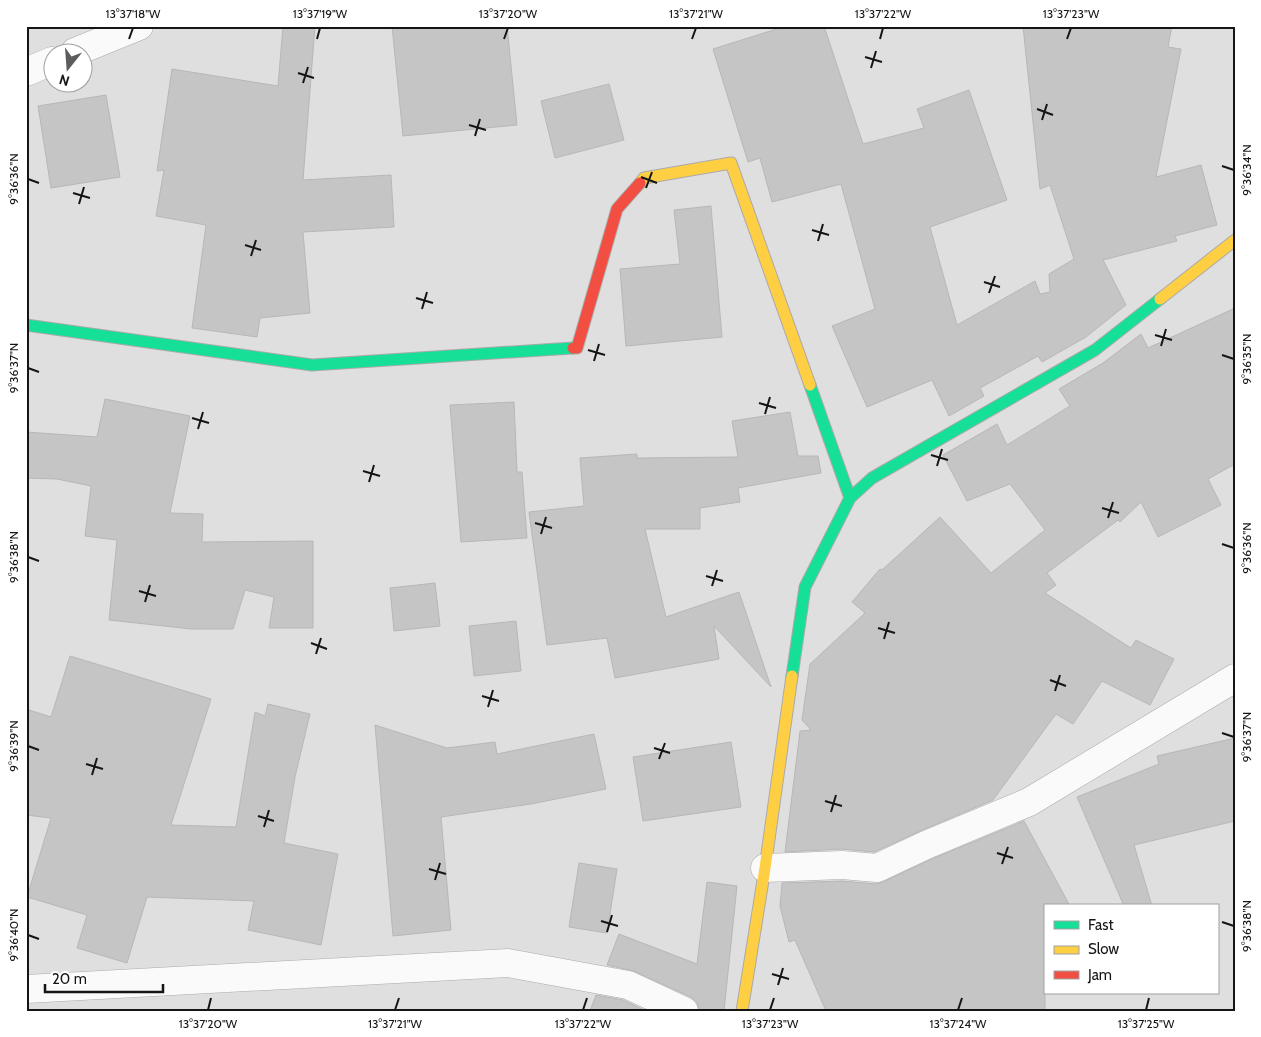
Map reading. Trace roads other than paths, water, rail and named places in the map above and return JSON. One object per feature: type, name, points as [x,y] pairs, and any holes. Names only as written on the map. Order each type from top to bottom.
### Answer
[{"type":"street","points":[[92,45],[139,26]]},
{"type":"street","points":[[26,72],[42,66]]},
{"type":"street","points":[[26,326],[312,365],[577,348],[617,210],[644,178],[731,163],[850,498]]},
{"type":"street","points":[[742,1011],[766,868],[805,587],[850,498],[872,478],[1095,350],[1235,240]]},
{"type":"street","points":[[766,868],[842,865],[878,868],[926,845],[1029,802],[1235,678]]},
{"type":"street","points":[[26,989],[508,963],[628,985],[684,1011]]}]
